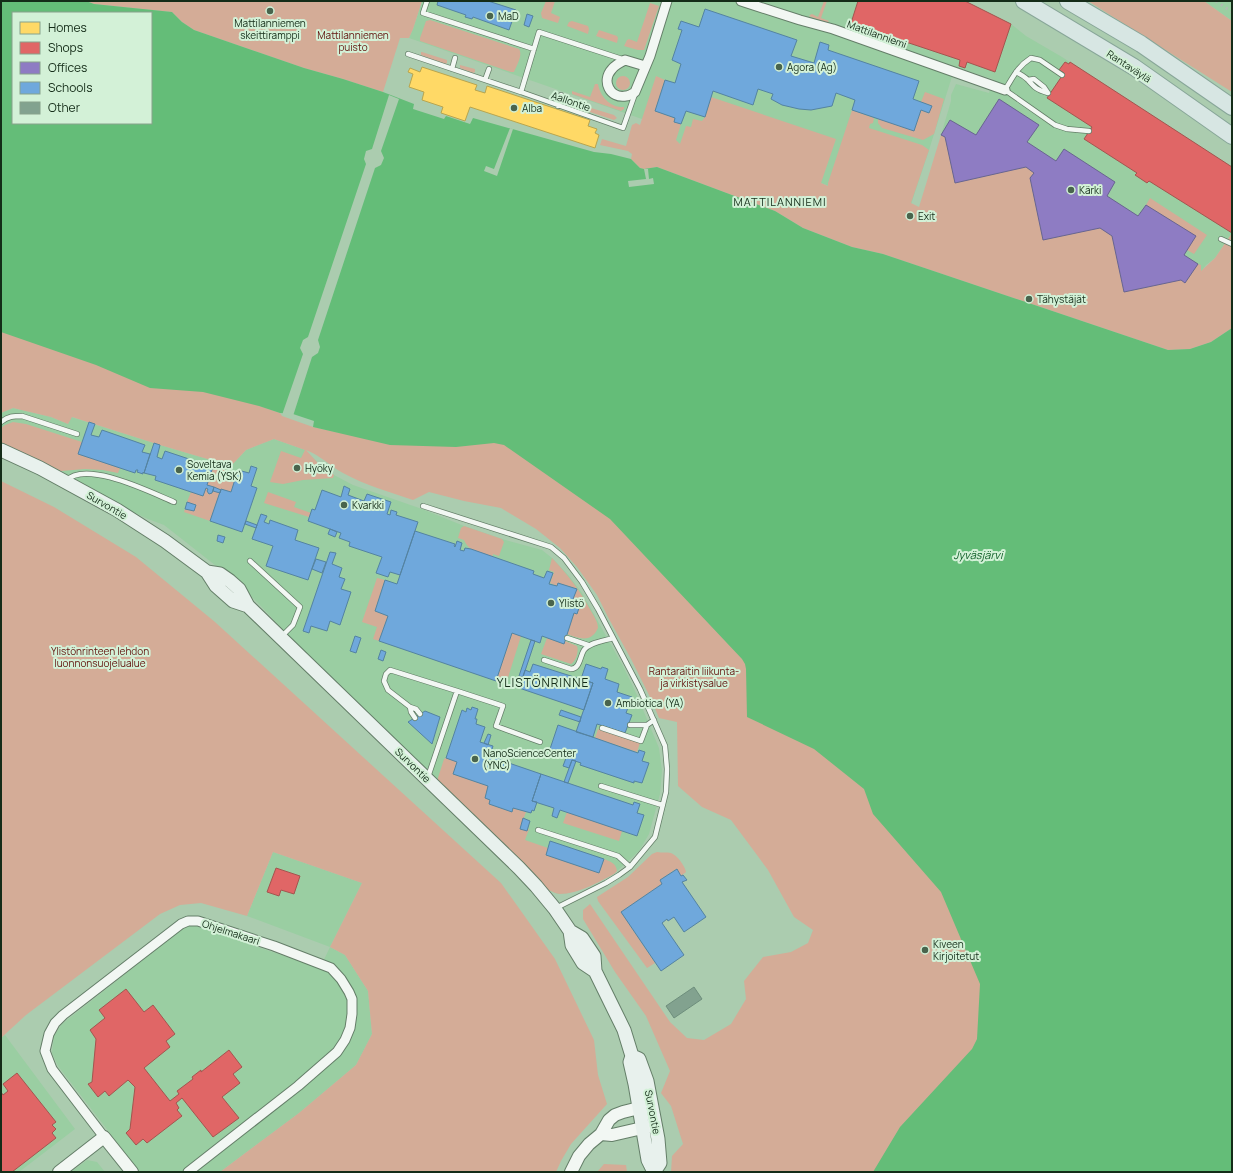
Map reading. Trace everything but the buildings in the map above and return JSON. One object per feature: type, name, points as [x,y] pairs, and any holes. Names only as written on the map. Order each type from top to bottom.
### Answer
[{"type":"highway","name":"Rantaväylä","points":[[1024,1],[1134,68],[1232,136]]},
{"type":"highway","points":[[1068,1],[1141,44],[1232,107]]},
{"type":"main road","name":"Survontie","points":[[1,450],[40,468],[117,510],[207,572],[223,575],[241,591],[248,606],[280,638],[536,886],[555,909],[570,931],[582,938],[594,956],[595,971],[624,1030],[632,1056],[630,1062],[645,1107],[649,1127],[648,1160],[654,1172]]},
{"type":"street","points":[[645,66],[625,60],[612,69],[607,76],[606,81],[608,88],[616,95],[624,97],[635,92],[650,56],[668,1]]},
{"type":"street","name":"Mattilanniemi","points":[[741,1],[832,30],[1005,90]]},
{"type":"street","name":"Ohjelmakaari","points":[[132,1172],[52,1069],[45,1051],[49,1034],[55,1023],[63,1015],[181,924],[188,921],[198,921],[274,946],[331,968],[341,979],[352,999],[352,1014],[350,1028],[345,1040],[337,1052],[298,1086],[188,1172]]},
{"type":"street","points":[[571,1172],[579,1156],[589,1144],[601,1134],[609,1120],[615,1115],[623,1112],[645,1107]]},
{"type":"street","points":[[601,1134],[612,1135],[649,1127]]},
{"type":"street","points":[[59,1172],[104,1137]]},
{"type":"lane","points":[[427,1],[423,13],[534,49]]},
{"type":"lane","points":[[521,92],[539,32],[625,60]]},
{"type":"lane","name":"Aallontie","points":[[408,54],[623,128],[635,92]]},
{"type":"lane","points":[[452,69],[455,58]]},
{"type":"lane","points":[[1062,75],[1040,60],[1031,58],[1022,64],[1005,90],[1055,125],[1067,129],[1089,131]]},
{"type":"lane","points":[[485,80],[489,69]]},
{"type":"lane","points":[[1016,72],[1028,80]]},
{"type":"lane","points":[[558,106],[561,95]]},
{"type":"lane","points":[[1221,239],[1232,244]]},
{"type":"lane","points":[[1,422],[6,418],[22,416],[78,434]]},
{"type":"lane","points":[[65,482],[72,476],[88,473],[110,477],[129,483],[174,502]]},
{"type":"lane","points":[[423,506],[551,548],[564,558],[582,582],[598,609],[640,689],[665,746],[667,757],[666,792],[655,837],[630,867],[606,883],[555,909]]},
{"type":"lane","points":[[250,561],[300,607],[293,625],[280,638]]},
{"type":"lane","points":[[567,638],[588,645],[613,638]]},
{"type":"lane","points":[[544,660],[571,670],[574,669],[578,666],[583,651],[588,645]]},
{"type":"lane","points":[[420,714],[388,690],[384,681],[386,674],[390,670],[503,706],[496,726],[540,742]]},
{"type":"lane","points":[[425,777],[429,774],[457,691]]},
{"type":"lane","points":[[410,707],[415,718]]},
{"type":"lane","points":[[602,728],[641,741],[648,725],[654,720]]},
{"type":"lane","points":[[630,725],[648,725]]},
{"type":"lane","points":[[601,786],[662,805]]},
{"type":"lane","points":[[538,830],[618,856],[630,867]]},
{"type":"shaded area","points":[[422,1],[965,1],[1011,24],[1026,36],[1062,57],[1232,167],[1232,233],[1215,258],[1206,265],[1189,288],[1123,304],[951,189],[941,135],[951,101],[951,95],[956,84],[989,93],[993,79],[955,67],[911,204],[829,186],[680,144],[642,119],[409,38]]},
{"type":"shaded area","points":[[1204,1],[1232,1],[1232,21]]},
{"type":"shaded area","points":[[13,408],[51,417],[68,424],[71,417],[231,466],[246,450],[274,439],[305,450],[317,462],[334,475],[353,485],[422,509],[464,526],[502,539],[542,550],[569,576],[582,593],[624,668],[659,748],[662,771],[660,794],[649,834],[639,851],[614,874],[589,886],[569,893],[558,894],[548,890],[299,647],[234,580],[164,525],[131,511],[61,471],[1,443],[1,413]]},
{"type":"shaded area","points":[[273,852],[362,883],[330,947],[247,916]]},
{"type":"shaded area","points":[[193,925],[320,968],[330,947],[345,955],[368,991],[372,1034],[356,1065],[299,1113],[220,1172],[140,1172],[58,1066],[52,1053],[54,1036],[62,1024],[186,926]]},
{"type":"shaded area","points":[[5,1035],[75,1129],[19,1172],[1,1172],[1,1038]]},
{"type":"shaded area","points":[[87,1160],[97,1162],[105,1172],[71,1172]]},
{"type":"green space","name":"Mattilanniemen puisto","points":[[86,1],[422,1],[409,38],[400,38],[383,92],[304,68],[194,30],[182,22],[172,12],[94,4]]},
{"type":"green space","points":[[546,1],[555,1],[551,13],[560,17],[558,23],[542,18],[541,13]]},
{"type":"green space","points":[[824,1],[827,1],[821,18],[829,21],[827,23],[809,16],[812,14],[818,17]]},
{"type":"green space","points":[[1088,1],[1204,1],[1232,21],[1232,92]]},
{"type":"green space","points":[[650,3],[659,6],[644,50],[624,46],[629,39],[637,42]]},
{"type":"green space","points":[[430,20],[519,49],[520,57],[514,72],[420,41],[426,21]]},
{"type":"green space","points":[[572,21],[588,26],[588,34],[567,26],[569,22]]},
{"type":"green space","points":[[599,30],[617,36],[617,43],[596,36]]},
{"type":"green space","points":[[421,52],[447,60],[447,63],[445,64],[421,55]]},
{"type":"green space","points":[[460,65],[475,69],[475,72],[473,73],[460,68]]},
{"type":"green space","points":[[620,76],[626,76],[630,80],[630,86],[626,90],[620,90],[616,86],[616,80]]},
{"type":"green space","points":[[656,76],[665,80],[655,111],[675,118],[674,122],[681,124],[676,140],[680,144],[686,126],[691,127],[693,119],[702,121],[705,117],[711,97],[836,139],[821,183],[828,186],[852,110],[874,118],[873,123],[870,124],[869,128],[922,145],[929,150],[911,203],[919,207],[941,135],[945,137],[955,183],[1026,167],[1034,173],[1030,178],[1043,240],[1100,228],[1112,236],[1124,292],[1181,280],[1185,283],[1198,264],[1201,265],[1201,271],[1215,258],[1232,233],[1232,328],[1211,342],[1190,349],[1168,350],[883,254],[852,247],[803,228],[775,211],[657,167],[644,169],[640,168],[631,159],[632,154],[628,151],[600,145],[602,139],[626,146],[632,125],[636,123],[640,125]]},
{"type":"green space","points":[[595,84],[598,84],[603,97],[606,100],[614,106],[624,107],[624,109],[621,111],[572,94],[572,91],[590,97]]},
{"type":"green space","points":[[925,92],[944,99],[934,134],[923,140],[882,128],[878,123],[878,119],[921,110],[929,113],[931,106],[921,102]]},
{"type":"green space","points":[[565,100],[614,115],[617,118],[614,120],[566,104],[563,101]]},
{"type":"green space","points":[[1150,198],[1207,235],[1194,254],[1187,250],[1195,236],[1146,205]]},
{"type":"green space","name":"Rantaraitin liikunta- ja virkistysalue","points":[[1,318],[209,378],[260,406],[280,413],[282,416],[313,427],[340,433],[518,416],[1014,918],[940,1172],[671,1172],[672,1156],[683,1144],[671,1106],[661,1093],[670,1071],[646,1016],[615,972],[583,919],[583,910],[590,904],[670,1022],[687,1038],[704,1040],[731,1024],[746,999],[744,981],[763,957],[791,952],[808,943],[813,930],[794,917],[768,870],[731,820],[702,807],[678,786],[677,722],[659,718],[631,659],[597,595],[577,567],[560,548],[536,529],[501,508],[429,492],[413,500],[377,488],[351,477],[306,450],[317,462],[334,475],[333,478],[303,480],[283,484],[270,482],[281,451],[301,458],[305,450],[274,439],[246,450],[231,466],[72,417],[68,424],[51,417],[13,408],[1,413]]},
{"type":"green space","points":[[13,422],[26,424],[82,442],[79,454],[120,468],[118,473],[85,469],[61,471],[1,443],[1,428]]},
{"type":"green space","points":[[213,467],[226,470],[225,478],[235,481],[231,492],[221,489],[210,521],[184,512],[185,509],[194,511],[196,505],[187,502],[191,492],[203,496],[206,488],[208,489],[207,491],[209,494],[212,493],[214,487],[207,485]]},
{"type":"green space","name":"Ylistönrinteen lehdon luonnonsuojelualue","points":[[1,481],[54,507],[136,557],[215,622],[501,883],[555,959],[594,1040],[598,1075],[607,1104],[571,1144],[556,1172],[220,1172],[299,1113],[356,1065],[372,1034],[368,991],[345,955],[330,947],[362,883],[273,852],[247,916],[201,903],[180,905],[160,914],[26,1015],[1,1038]]},
{"type":"green space","points":[[268,492],[296,502],[294,507],[311,513],[309,517],[264,503]]},
{"type":"green space","points":[[464,526],[502,539],[504,542],[499,556],[493,554],[492,557],[476,552],[466,544],[464,540],[458,538],[461,528]]},
{"type":"green space","points":[[552,558],[578,589],[596,619],[598,628],[590,637],[584,639],[567,634],[574,613],[577,614],[581,602],[573,599],[577,589],[558,583],[557,586],[550,583],[554,572],[549,570]]},
{"type":"green space","points":[[377,578],[385,580],[375,611],[388,616],[379,641],[373,639],[377,627],[362,622]]},
{"type":"green space","points":[[512,633],[521,636],[506,684],[496,681]]},
{"type":"green space","points":[[547,638],[564,644],[565,641],[577,646],[577,656],[573,663],[571,664],[541,654]]},
{"type":"green space","points":[[598,729],[640,743],[637,752],[595,738]]},
{"type":"green space","points":[[446,758],[457,762],[453,774],[488,786],[485,798],[490,800],[489,804],[512,812],[513,808],[526,812],[520,828],[527,831],[529,829],[525,840],[548,848],[546,855],[599,873],[604,859],[614,864],[617,871],[595,884],[574,892],[557,894],[548,890],[437,781],[444,759]]},
{"type":"green space","points":[[567,812],[622,831],[619,841],[563,823]]},
{"type":"green space","points":[[657,852],[669,853],[676,856],[686,872],[681,876],[676,869],[660,880],[662,884],[621,912],[655,963],[647,968],[598,901],[597,897],[628,877],[652,854]]},
{"type":"green space","points":[[604,1164],[626,1165],[627,1172],[597,1172]]},
{"type":"water","name":"Jyväsjärvi","points":[[1,1],[86,1],[94,4],[172,12],[182,22],[194,30],[304,68],[383,92],[414,104],[413,109],[444,119],[446,116],[470,124],[473,118],[594,152],[631,159],[640,168],[644,169],[657,167],[775,211],[803,228],[852,247],[883,254],[1168,350],[1190,349],[1211,342],[1232,328],[1232,1172],[873,1172],[900,1127],[972,1049],[977,1039],[980,984],[941,892],[873,814],[864,789],[814,749],[747,717],[746,669],[742,659],[610,519],[504,445],[494,443],[456,447],[390,445],[313,427],[314,421],[293,414],[280,413],[259,406],[203,392],[150,388],[96,365],[1,332]]},
{"type":"pier","points":[[389,95],[399,99],[381,151],[384,158],[381,165],[375,168],[318,340],[320,347],[318,353],[312,357],[293,416],[282,415],[303,354],[300,348],[303,340],[308,337],[366,164],[364,159],[366,151],[372,149]]},
{"type":"pier","points":[[510,128],[513,129],[497,176],[484,171],[486,166],[494,169]]},
{"type":"pier","points":[[644,169],[648,169],[649,179],[653,178],[654,184],[629,187],[628,181],[646,179]]},
{"type":"railway","points":[[1216,1],[1232,12]]},
{"type":"place","name":"Mattilanniemen skeittiramppi","points":[[270,11]]},
{"type":"place","name":"MaD","points":[[490,16]]},
{"type":"place","name":"Agora (Ag)","points":[[779,67]]},
{"type":"place","name":"Alba","points":[[514,108]]},
{"type":"place","name":"Kärki","points":[[1071,190]]},
{"type":"place","name":"Exit","points":[[910,216]]},
{"type":"place","name":"Tähystäjät","points":[[1029,299]]},
{"type":"place","name":"Hyöky","points":[[297,468]]},
{"type":"place","name":"Soveltava Kemia (YSK)","points":[[179,470]]},
{"type":"place","name":"Kvarkki","points":[[344,505]]},
{"type":"place","name":"Ylistö","points":[[551,603]]},
{"type":"place","name":"Ambiotica (YA)","points":[[608,703]]},
{"type":"place","name":"NanoScienceCenter (YNC)","points":[[475,759]]},
{"type":"place","name":"Kiveen Kirjoitetut","points":[[925,950]]},
{"type":"district","name":"MATTILANNIEMI","points":[[780,202]]},
{"type":"district","name":"YLISTÖNRINNE","points":[[543,683]]}]
